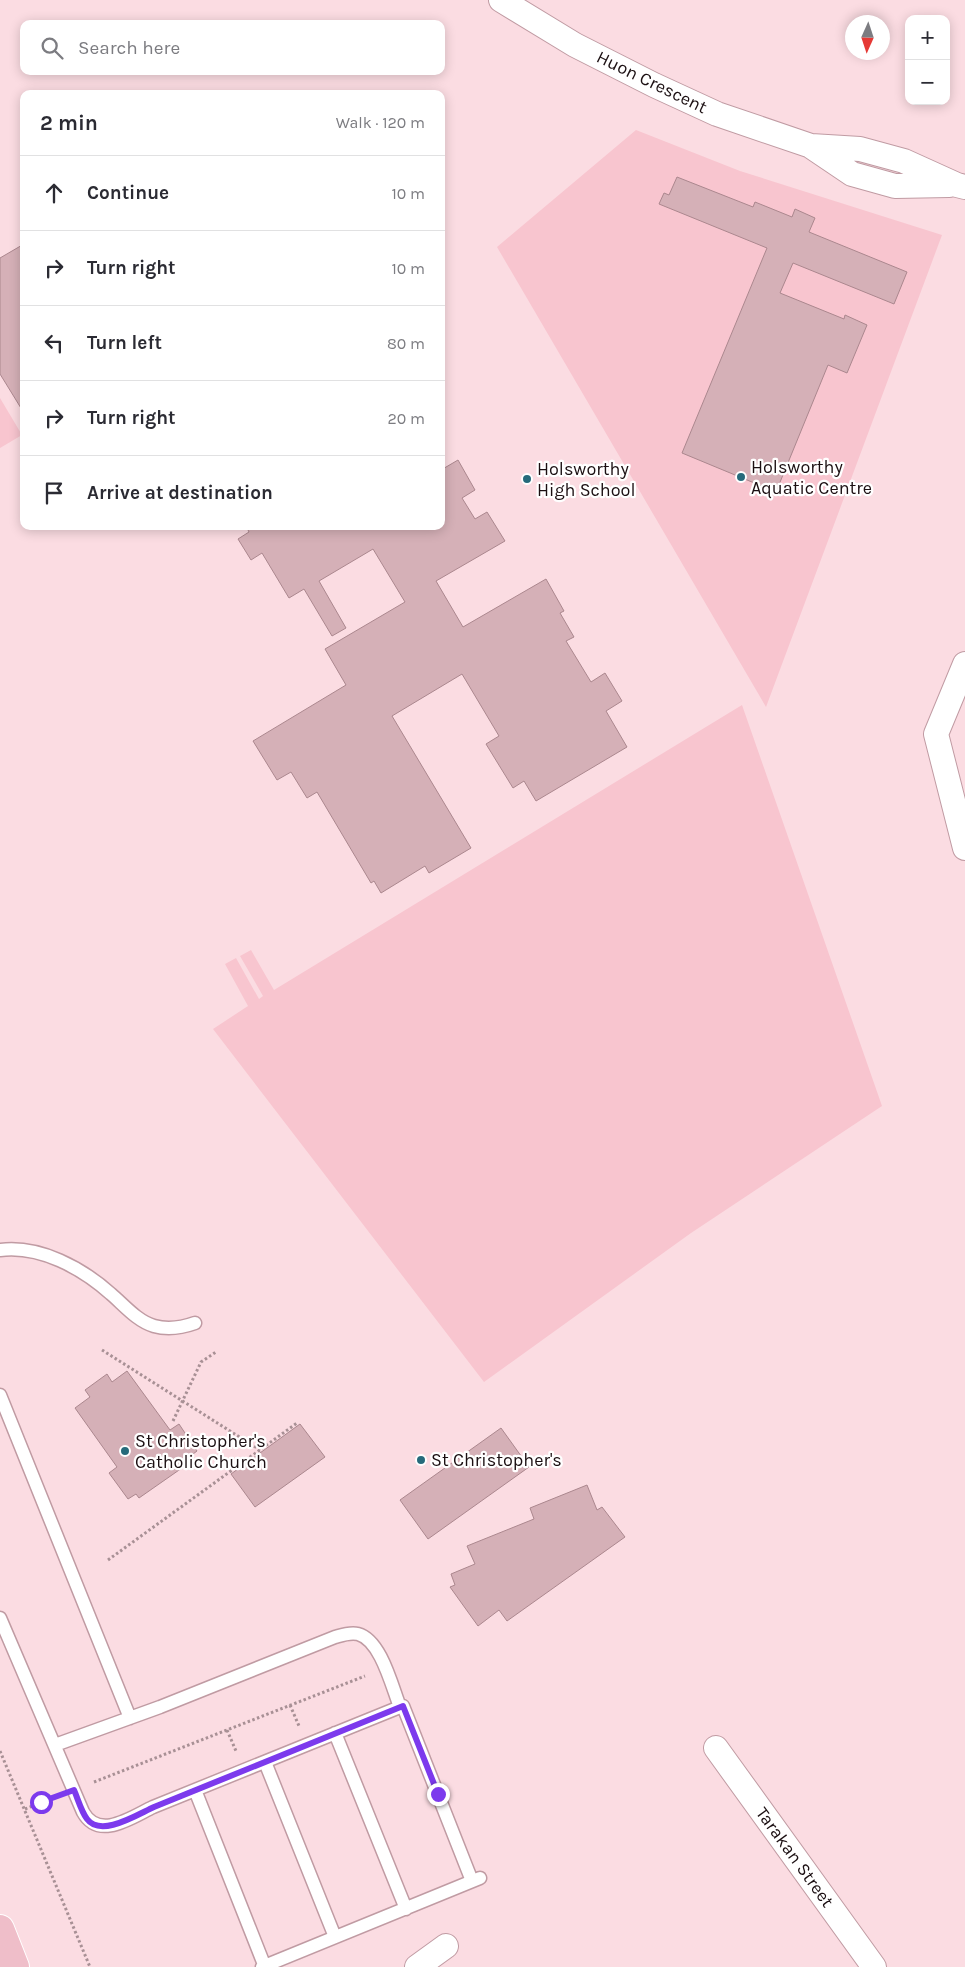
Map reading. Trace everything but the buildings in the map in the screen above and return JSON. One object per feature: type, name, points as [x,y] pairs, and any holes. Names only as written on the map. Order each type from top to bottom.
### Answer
[{"type":"main road","points":[[0,1930],[15,1967]]},
{"type":"street","name":"Huon Crescent","points":[[501,0],[575,45],[654,85],[740,123],[811,146],[860,149],[904,161],[961,186]]},
{"type":"street","points":[[965,664],[936,734],[965,848]]},
{"type":"street","name":"Tarakan Street","points":[[716,1748],[874,1967]]},
{"type":"street","points":[[417,1967],[446,1946]]},
{"type":"lane","points":[[0,1250],[40,1253],[62,1262],[97,1282],[137,1317],[153,1326],[170,1328],[195,1323]]},
{"type":"lane","points":[[0,1395],[130,1718]]},
{"type":"lane","points":[[0,1618],[74,1790],[87,1819],[92,1824],[107,1826],[194,1790],[403,1706],[476,1880],[264,1967],[194,1790]]},
{"type":"lane","points":[[55,1745],[130,1718],[345,1634],[359,1634],[366,1637],[377,1649],[400,1707]]},
{"type":"lane","points":[[335,1734],[406,1908]]},
{"type":"lane","points":[[265,1762],[335,1937]]},
{"type":"path","points":[[102,1350],[260,1450]]},
{"type":"path","points":[[173,1420],[201,1362],[216,1352]]},
{"type":"path","points":[[108,1560],[297,1423]]},
{"type":"path","points":[[25,1809],[386,1669]]},
{"type":"path","points":[[0,1751],[90,1967]]},
{"type":"shaded area","name":"Holsworthy Aquatic Centre","points":[[636,130],[740,171],[942,235],[766,707],[497,247]]},
{"type":"shaded area","points":[[0,398],[20,432],[20,436],[0,448]]},
{"type":"shaded area","points":[[742,705],[882,1106],[691,1233],[484,1382],[213,1029],[248,1006],[225,964],[236,958],[259,999],[263,996],[240,956],[251,950],[274,990]]},
{"type":"place","name":"Holsworthy Aquatic Centre","points":[[741,477]]},
{"type":"place","name":"Holsworthy High School","points":[[527,479]]},
{"type":"place","name":"St Christopher's Catholic Church","points":[[125,1451]]},
{"type":"place","name":"St Christopher's","points":[[421,1460]]},
{"type":"route","points":[[41,1802],[74,1790],[83,1812],[92,1824],[99,1826],[116,1824],[403,1706],[438,1794]]}]
